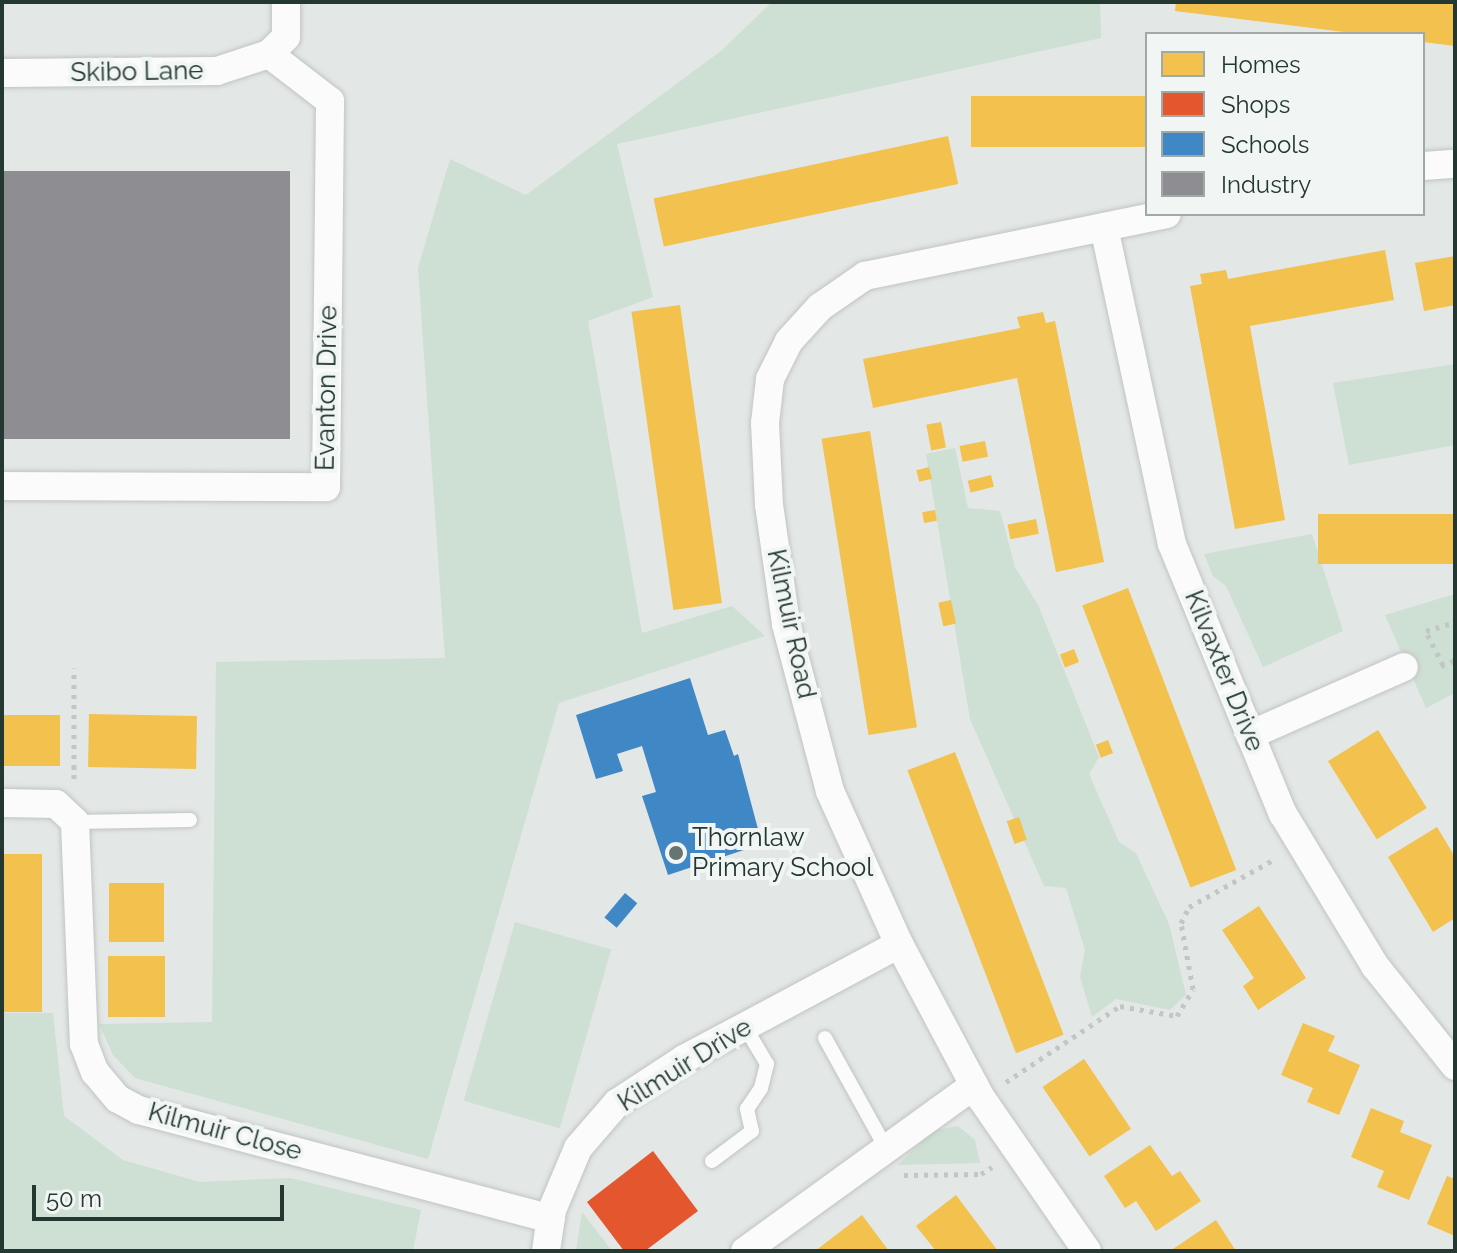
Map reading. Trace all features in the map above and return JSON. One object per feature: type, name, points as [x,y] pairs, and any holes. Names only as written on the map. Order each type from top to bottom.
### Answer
[{"type":"street","points":[[269,54],[286,37],[286,2]]},
{"type":"street","name":"Skibo Lane","points":[[2,73],[217,71],[269,54]]},
{"type":"street","name":"Evanton Drive","points":[[2,486],[326,487],[330,101],[269,54]]},
{"type":"street","points":[[1425,166],[1455,164]]},
{"type":"street","name":"Kilmuir Road","points":[[1087,1251],[1016,1152],[978,1092],[899,944],[830,791],[786,624],[769,505],[765,423],[770,379],[789,341],[810,318],[865,276],[1157,216]]},
{"type":"street","name":"Kilvaxter Drive","points":[[1104,227],[1172,544],[1250,735],[1301,845],[1375,966],[1455,1066]]},
{"type":"street","points":[[1250,735],[1404,667]]},
{"type":"street","points":[[2,803],[56,804],[70,816]]},
{"type":"street","name":"Kilmuir Close","points":[[70,816],[84,1044],[95,1072],[118,1099],[139,1110],[551,1219]]},
{"type":"street","name":"Kilmuir Drive","points":[[546,1251],[551,1219],[578,1148],[617,1103],[745,1027],[899,944]]},
{"type":"street","points":[[745,1251],[876,1156],[978,1092]]},
{"type":"lane","points":[[70,816],[190,820]]},
{"type":"lane","points":[[712,1161],[752,1131],[747,1109],[761,1088],[767,1064],[745,1027]]},
{"type":"lane","points":[[825,1038],[876,1156]]},
{"type":"path","points":[[1443,665],[1426,631],[1455,622]]},
{"type":"path","points":[[70,816],[74,789],[74,668]]},
{"type":"path","points":[[978,1092],[1120,1006],[1177,1016],[1193,989],[1181,923],[1189,907],[1301,845]]},
{"type":"path","points":[[876,1156],[883,1175],[981,1174],[1016,1152]]},
{"type":"green space","points":[[1100,2],[1101,38],[617,144],[653,297],[588,321],[642,633],[732,606],[765,636],[559,703],[428,1159],[135,1078],[113,1055],[99,1024],[212,1022],[216,662],[445,658],[418,268],[450,159],[526,195],[721,51],[770,4]]},
{"type":"green space","points":[[1455,364],[1455,445],[1349,465],[1333,383]]},
{"type":"green space","points":[[955,448],[968,508],[1000,511],[1015,567],[1038,605],[1099,757],[1089,774],[1119,842],[1136,853],[1169,924],[1186,995],[1170,1010],[1116,999],[1092,1017],[1080,977],[1085,950],[1066,888],[1044,886],[970,719],[926,454]]},
{"type":"green space","points":[[1312,534],[1343,631],[1263,667],[1226,586],[1213,576],[1204,554]]},
{"type":"green space","points":[[1455,594],[1455,693],[1426,708],[1385,615]]},
{"type":"green space","points":[[515,922],[611,950],[560,1128],[464,1101]]},
{"type":"green space","points":[[2,1013],[53,1013],[64,1116],[123,1160],[200,1182],[290,1178],[421,1210],[413,1251],[2,1251]]},
{"type":"green space","points":[[958,1126],[975,1140],[980,1163],[898,1165],[932,1131]]},
{"type":"green space","points":[[582,1212],[612,1251],[576,1251]]},
{"type":"building: Homes","points":[[1176,2],[1455,2],[1455,46],[1425,42],[1425,32],[1344,32],[1175,11]]},
{"type":"building: Homes","points":[[971,96],[1145,96],[1145,147],[971,147]]},
{"type":"building: Homes","points":[[948,136],[958,184],[664,247],[654,199]]},
{"type":"building: Homes","points":[[1385,250],[1394,300],[1250,326],[1285,520],[1235,529],[1190,286],[1202,284],[1200,274],[1226,270],[1228,279]]},
{"type":"building: Homes","points":[[1455,256],[1455,305],[1424,311],[1415,263]]},
{"type":"building: Homes","points":[[680,305],[722,603],[673,610],[631,312]]},
{"type":"building: Homes","points":[[1043,312],[1046,323],[1055,321],[1104,562],[1056,572],[1017,378],[873,408],[863,359],[1020,328],[1017,317]]},
{"type":"building: Homes","points":[[941,422],[946,448],[931,450],[926,425]]},
{"type":"building: Homes","points":[[870,431],[917,727],[869,735],[822,439]]},
{"type":"building: Homes","points":[[985,441],[988,457],[963,462],[959,446]]},
{"type":"building: Homes","points":[[929,467],[932,479],[919,482],[916,470]]},
{"type":"building: Homes","points":[[991,475],[994,487],[971,492],[968,481]]},
{"type":"building: Homes","points":[[935,510],[937,521],[924,523],[922,512]]},
{"type":"building: Homes","points":[[1318,514],[1455,514],[1455,564],[1318,564]]},
{"type":"building: Homes","points":[[1036,519],[1039,534],[1010,539],[1008,525]]},
{"type":"building: Homes","points":[[1128,588],[1236,870],[1190,888],[1082,606]]},
{"type":"building: Homes","points":[[951,600],[956,623],[943,626],[938,603]]},
{"type":"building: Homes","points":[[1074,649],[1079,662],[1065,667],[1060,654]]},
{"type":"building: Homes","points":[[89,714],[197,716],[196,769],[88,767]]},
{"type":"building: Homes","points":[[2,715],[60,715],[60,766],[2,766]]},
{"type":"building: Homes","points":[[1378,730],[1427,808],[1377,839],[1328,761]]},
{"type":"building: Homes","points":[[1108,740],[1113,753],[1101,758],[1096,745]]},
{"type":"building: Homes","points":[[955,752],[1064,1035],[1016,1053],[907,770]]},
{"type":"building: Homes","points":[[1019,817],[1027,840],[1015,844],[1007,821]]},
{"type":"building: Homes","points":[[1437,827],[1455,857],[1455,918],[1433,932],[1388,857]]},
{"type":"building: Homes","points":[[2,854],[42,854],[42,1012],[2,1012]]},
{"type":"building: Homes","points":[[109,883],[164,883],[164,942],[109,942]]},
{"type":"building: Homes","points":[[1259,906],[1306,978],[1258,1010],[1243,986],[1254,978],[1222,930]]},
{"type":"building: Homes","points":[[108,956],[165,956],[165,1017],[108,1017]]},
{"type":"building: Homes","points":[[1303,1023],[1335,1036],[1328,1051],[1360,1065],[1339,1115],[1307,1102],[1313,1088],[1281,1075]]},
{"type":"building: Homes","points":[[1084,1059],[1131,1129],[1090,1157],[1043,1087]]},
{"type":"building: Homes","points":[[1371,1108],[1404,1121],[1400,1132],[1432,1145],[1409,1200],[1377,1187],[1384,1171],[1351,1157]]},
{"type":"building: Homes","points":[[1150,1145],[1172,1176],[1180,1171],[1201,1201],[1156,1231],[1136,1201],[1125,1208],[1104,1176]]},
{"type":"building: Homes","points":[[1447,1176],[1455,1179],[1455,1236],[1427,1224]]},
{"type":"building: Homes","points":[[956,1195],[998,1251],[936,1251],[916,1226]]},
{"type":"building: Homes","points":[[862,1215],[889,1251],[815,1251]]},
{"type":"building: Homes","points":[[1216,1220],[1236,1251],[1170,1251]]},
{"type":"building: Shops","points":[[653,1151],[698,1211],[645,1251],[624,1251],[587,1202]]},
{"type":"building: Schools","points":[[690,678],[708,735],[725,730],[734,756],[738,754],[762,844],[668,875],[642,796],[656,792],[642,746],[617,754],[623,771],[596,779],[576,715]]},
{"type":"building: Schools","points":[[625,893],[637,903],[617,928],[604,918]]},
{"type":"building: Industry","points":[[2,171],[290,171],[290,439],[2,439]]},
{"type":"place","name":"Thornlaw Primary School","points":[[676,853]]}]
